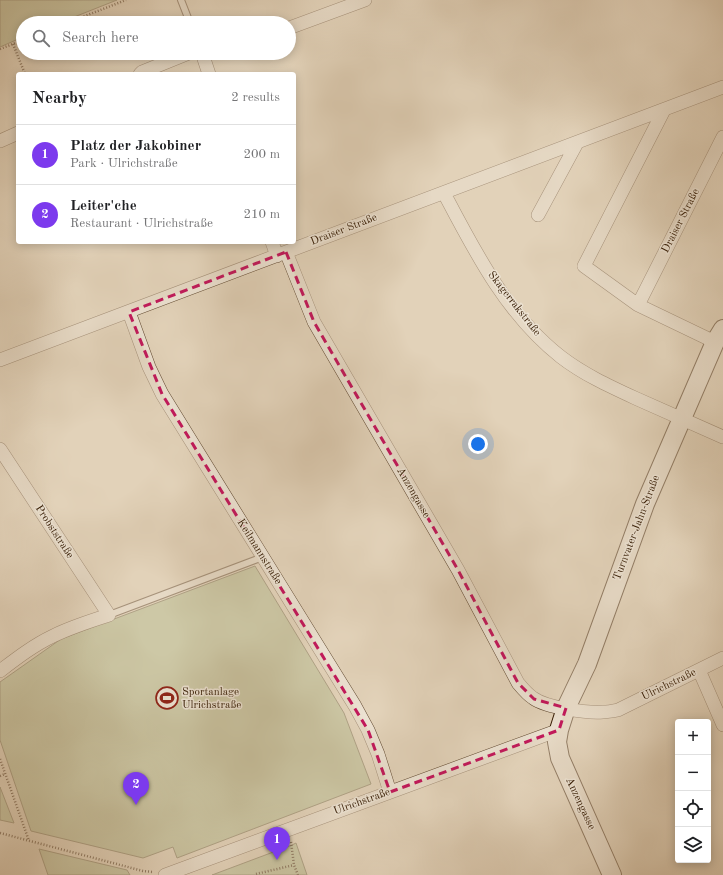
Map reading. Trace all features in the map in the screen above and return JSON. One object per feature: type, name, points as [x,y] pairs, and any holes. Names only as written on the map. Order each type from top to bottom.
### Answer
[{"type":"street","points":[[296,25],[365,0]]},
{"type":"street","points":[[142,72],[172,60]]},
{"type":"street","points":[[204,60],[208,72]]},
{"type":"street","name":"Draiser Straße","points":[[0,360],[723,87]]},
{"type":"street","points":[[664,110],[584,266],[638,305],[719,336]]},
{"type":"street","points":[[0,141],[16,134]]},
{"type":"street","name":"Draiser Straße","points":[[638,305],[723,137]]},
{"type":"street","points":[[538,215],[576,143]]},
{"type":"street","name":"Skagerrakstraße","points":[[444,193],[478,256],[506,297],[536,335],[561,357],[596,380],[723,437]]},
{"type":"street","name":"Anzengasse","points":[[274,244],[281,254],[314,322],[458,570],[518,683],[526,693],[534,699],[547,704],[566,708]]},
{"type":"street","name":"Keilmannstraße","points":[[129,312],[149,367],[162,394],[355,706],[368,730],[378,754],[390,792]]},
{"type":"street","name":"Turnvater-Jahn-Straße","points":[[559,730],[566,708],[587,664],[645,504],[719,336]]},
{"type":"street","name":"Probststraße","points":[[0,449],[109,615]]},
{"type":"street","points":[[0,670],[51,636],[75,626],[109,615]]},
{"type":"street","name":"Ulrichstraße","points":[[566,708],[593,712],[618,710],[723,658]]},
{"type":"street","points":[[699,670],[723,725]]},
{"type":"street","name":"Anzengasse","points":[[559,730],[557,742],[560,758],[612,875]]},
{"type":"street","name":"Ulrichstraße","points":[[167,874],[184,872],[390,792],[559,730]]},
{"type":"lane","points":[[181,0],[187,16]]},
{"type":"lane","points":[[109,615],[263,557]]},
{"type":"path","points":[[85,16],[126,0]]},
{"type":"path","points":[[0,49],[16,43]]},
{"type":"path","points":[[13,44],[16,52]]},
{"type":"path","points":[[19,60],[24,72]]},
{"type":"path","points":[[0,759],[29,841]]},
{"type":"path","points":[[0,776],[5,774]]},
{"type":"path","points":[[0,833],[143,871],[167,874]]},
{"type":"path","points":[[291,840],[294,865],[298,875]]},
{"type":"path","points":[[256,874],[294,865]]},
{"type":"highlighted area","points":[[286,252],[314,322],[458,570],[518,683],[534,699],[566,708],[559,730],[390,792],[368,730],[162,394],[129,312]]},
{"type":"green space","points":[[0,0],[117,0],[77,16],[16,16],[16,40],[0,47]]},
{"type":"green space","name":"Sportanlage Ulrichstraße","points":[[255,566],[344,713],[371,784],[177,858],[173,847],[143,858],[31,831],[0,740],[0,682],[61,639]]},
{"type":"green space","points":[[0,787],[14,823],[0,820]]},
{"type":"green space","points":[[296,843],[307,875],[212,875],[292,845]]},
{"type":"green space","points":[[39,849],[127,870],[130,875],[48,875]]},
{"type":"place","name":"Sportanlage Ulrichstraße","points":[[167,698]]},
{"type":"place","name":"Leiter'che","points":[[136,805]]},
{"type":"place","name":"Platz der Jakobiner","points":[[277,860]]}]
